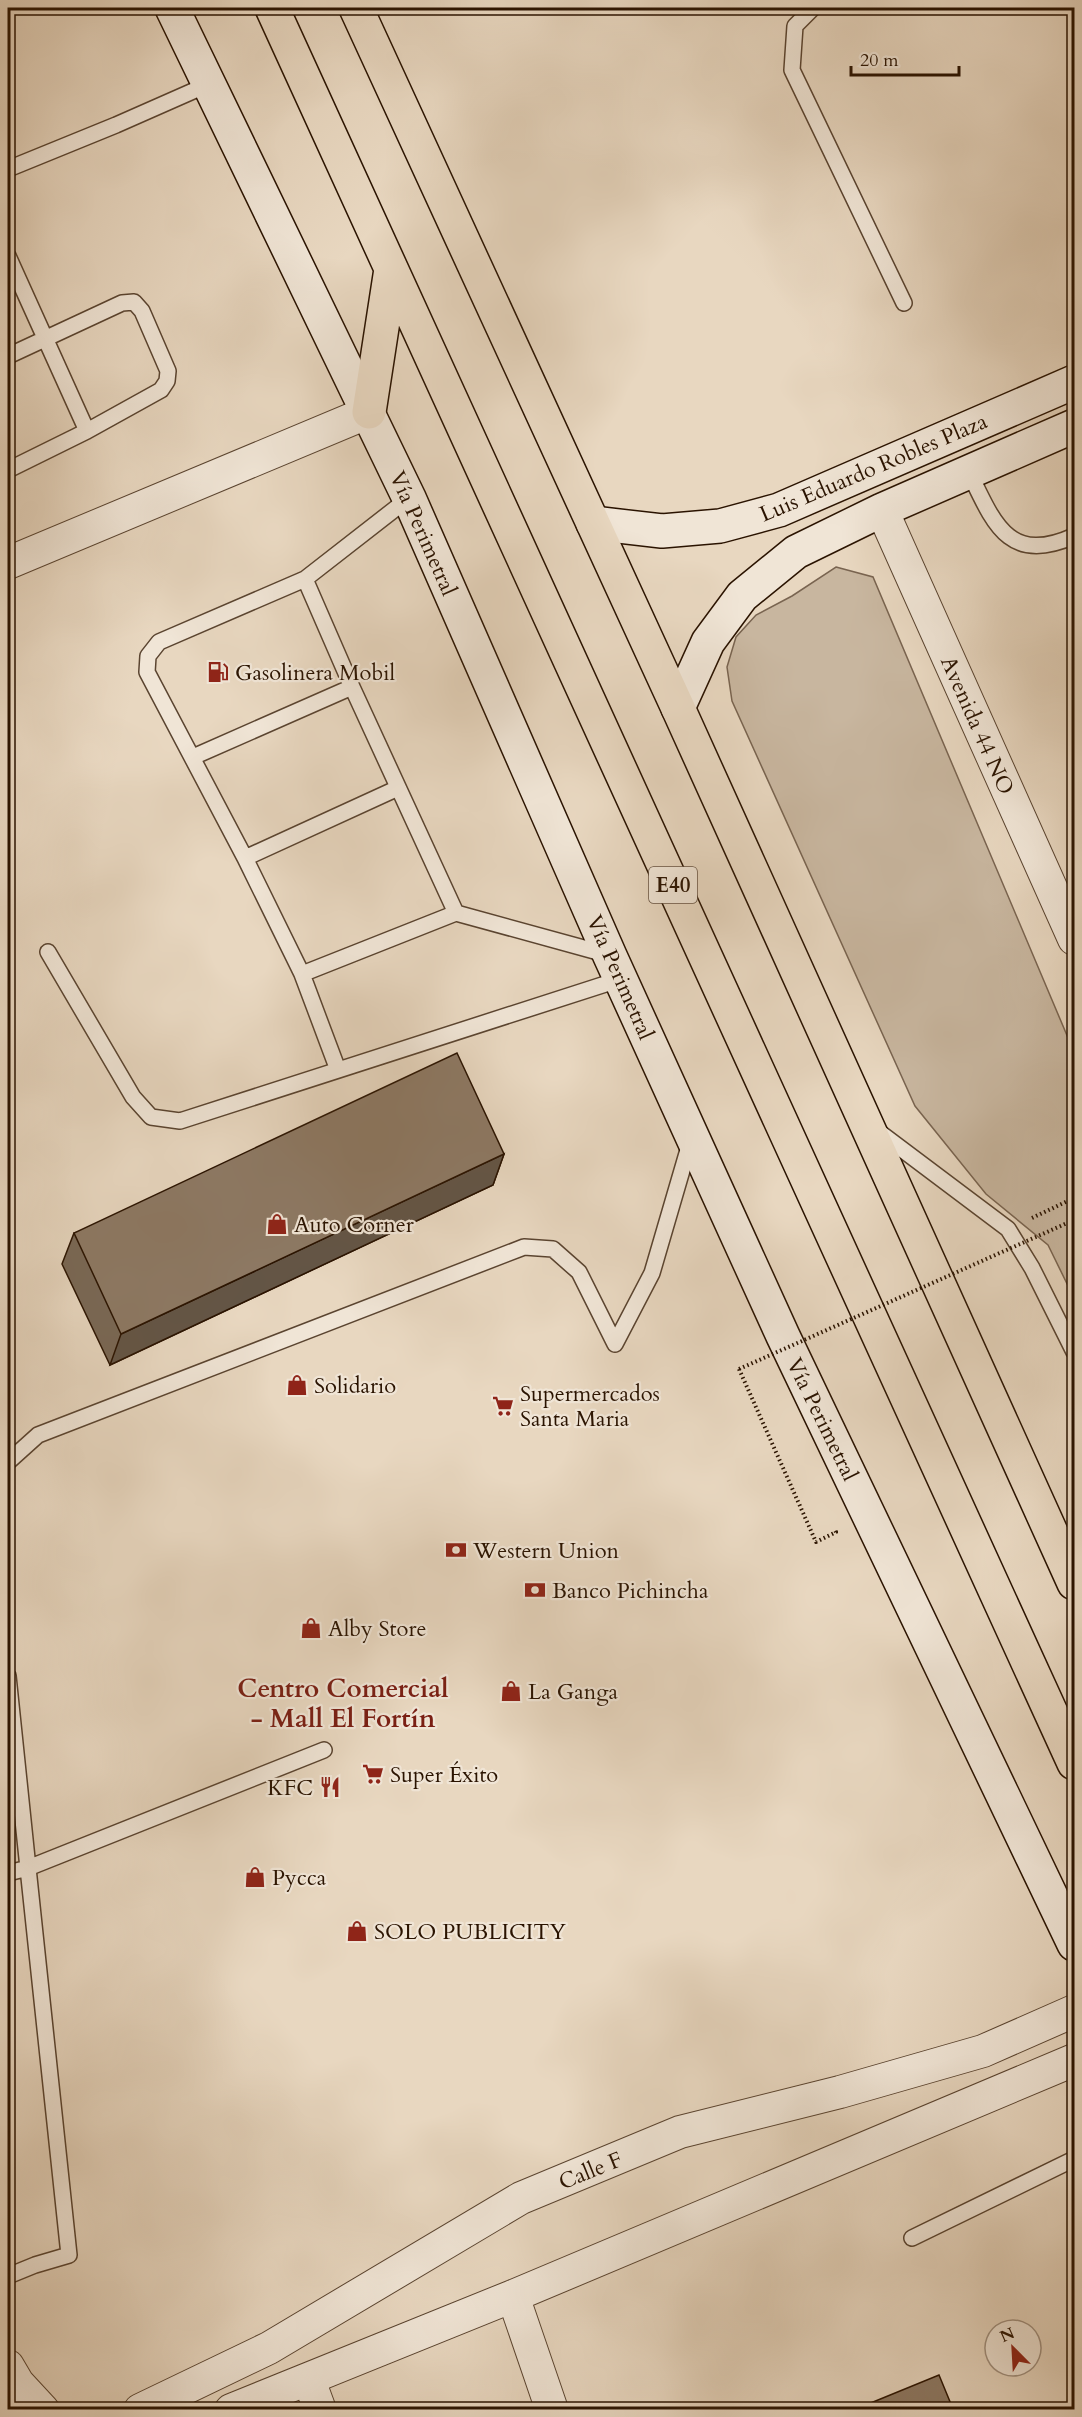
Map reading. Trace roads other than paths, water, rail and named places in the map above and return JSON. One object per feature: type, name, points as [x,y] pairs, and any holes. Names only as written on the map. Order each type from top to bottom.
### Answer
[{"type":"highway","name":"E40","points":[[272,8],[1074,1763]]},
{"type":"highway","points":[[356,8],[678,708],[1074,1582]]},
{"type":"highway","points":[[372,8],[404,113]]},
{"type":"highway","points":[[369,412],[391,268]]},
{"type":"main road","name":"Vía Perimetral","points":[[172,8],[369,412],[615,967],[783,1336],[1074,1944]]},
{"type":"main road","name":"Luis Eduardo Robles Plaza","points":[[593,523],[662,531],[720,526],[779,510],[1074,382]]},
{"type":"main road","name":"Luis Eduardo Robles Plaza","points":[[678,708],[708,642],[742,596],[796,552],[882,510],[1074,426]]},
{"type":"street","points":[[8,563],[369,412]]},
{"type":"street","name":"Avenida 44 NO","points":[[882,510],[1074,939]]},
{"type":"street","name":"Calle F","points":[[140,2409],[269,2348],[521,2198],[680,2132],[840,2092],[983,2052],[1074,2011]]},
{"type":"street","points":[[231,2409],[309,2380],[513,2296],[1074,2060]]},
{"type":"street","points":[[513,2296],[552,2409]]},
{"type":"street","points":[[8,2366],[18,2383],[43,2409]]},
{"type":"street","points":[[309,2380],[320,2409]]},
{"type":"lane","points":[[813,8],[795,26],[792,70],[904,303]]},
{"type":"lane","points":[[8,169],[209,84]]},
{"type":"lane","points":[[8,255],[87,431]]},
{"type":"lane","points":[[8,356],[122,303],[134,302],[142,311],[168,371],[167,381],[161,390],[87,431],[8,470]]},
{"type":"lane","points":[[969,472],[990,517],[1007,534],[1027,547],[1047,547],[1074,536]]},
{"type":"lane","points":[[338,1070],[302,974],[245,858],[147,672],[148,656],[159,642],[305,579],[409,498]]},
{"type":"lane","points":[[305,579],[456,913]]},
{"type":"lane","points":[[193,757],[352,687]]},
{"type":"lane","points":[[245,858],[398,788]]},
{"type":"lane","points":[[302,974],[456,913],[615,967]]},
{"type":"lane","points":[[48,952],[133,1097],[151,1118],[180,1121],[338,1070],[615,967]]},
{"type":"lane","points":[[864,1120],[1008,1229],[1032,1268],[1074,1352]]},
{"type":"lane","points":[[8,1462],[38,1435],[524,1247],[553,1249],[579,1272],[615,1344],[652,1273],[693,1134]]},
{"type":"lane","points":[[8,1676],[69,2255],[8,2276]]},
{"type":"lane","points":[[8,1873],[28,1868],[324,1750]]},
{"type":"lane","points":[[912,2238],[1074,2159]]},
{"type":"place","name":"Gasolinera Mobil","points":[[218,672]]},
{"type":"place","name":"Auto Corner","points":[[277,1224]]},
{"type":"place","name":"Solidario","points":[[297,1385]]},
{"type":"place","name":"Supermercados Santa Maria","points":[[503,1406]]},
{"type":"place","name":"Western Union","points":[[456,1550]]},
{"type":"place","name":"Banco Pichincha","points":[[535,1590]]},
{"type":"place","name":"Alby Store","points":[[311,1628]]},
{"type":"place","name":"La Ganga","points":[[511,1691]]},
{"type":"place","name":"Super Éxito","points":[[373,1774]]},
{"type":"place","name":"KFC","points":[[330,1787]]},
{"type":"place","name":"Pycca","points":[[255,1877]]},
{"type":"place","name":"SOLO PUBLICITY","points":[[357,1931]]},
{"type":"district","name":"Centro Comercial - Mall El Fortín","points":[[343,1702]]}]
